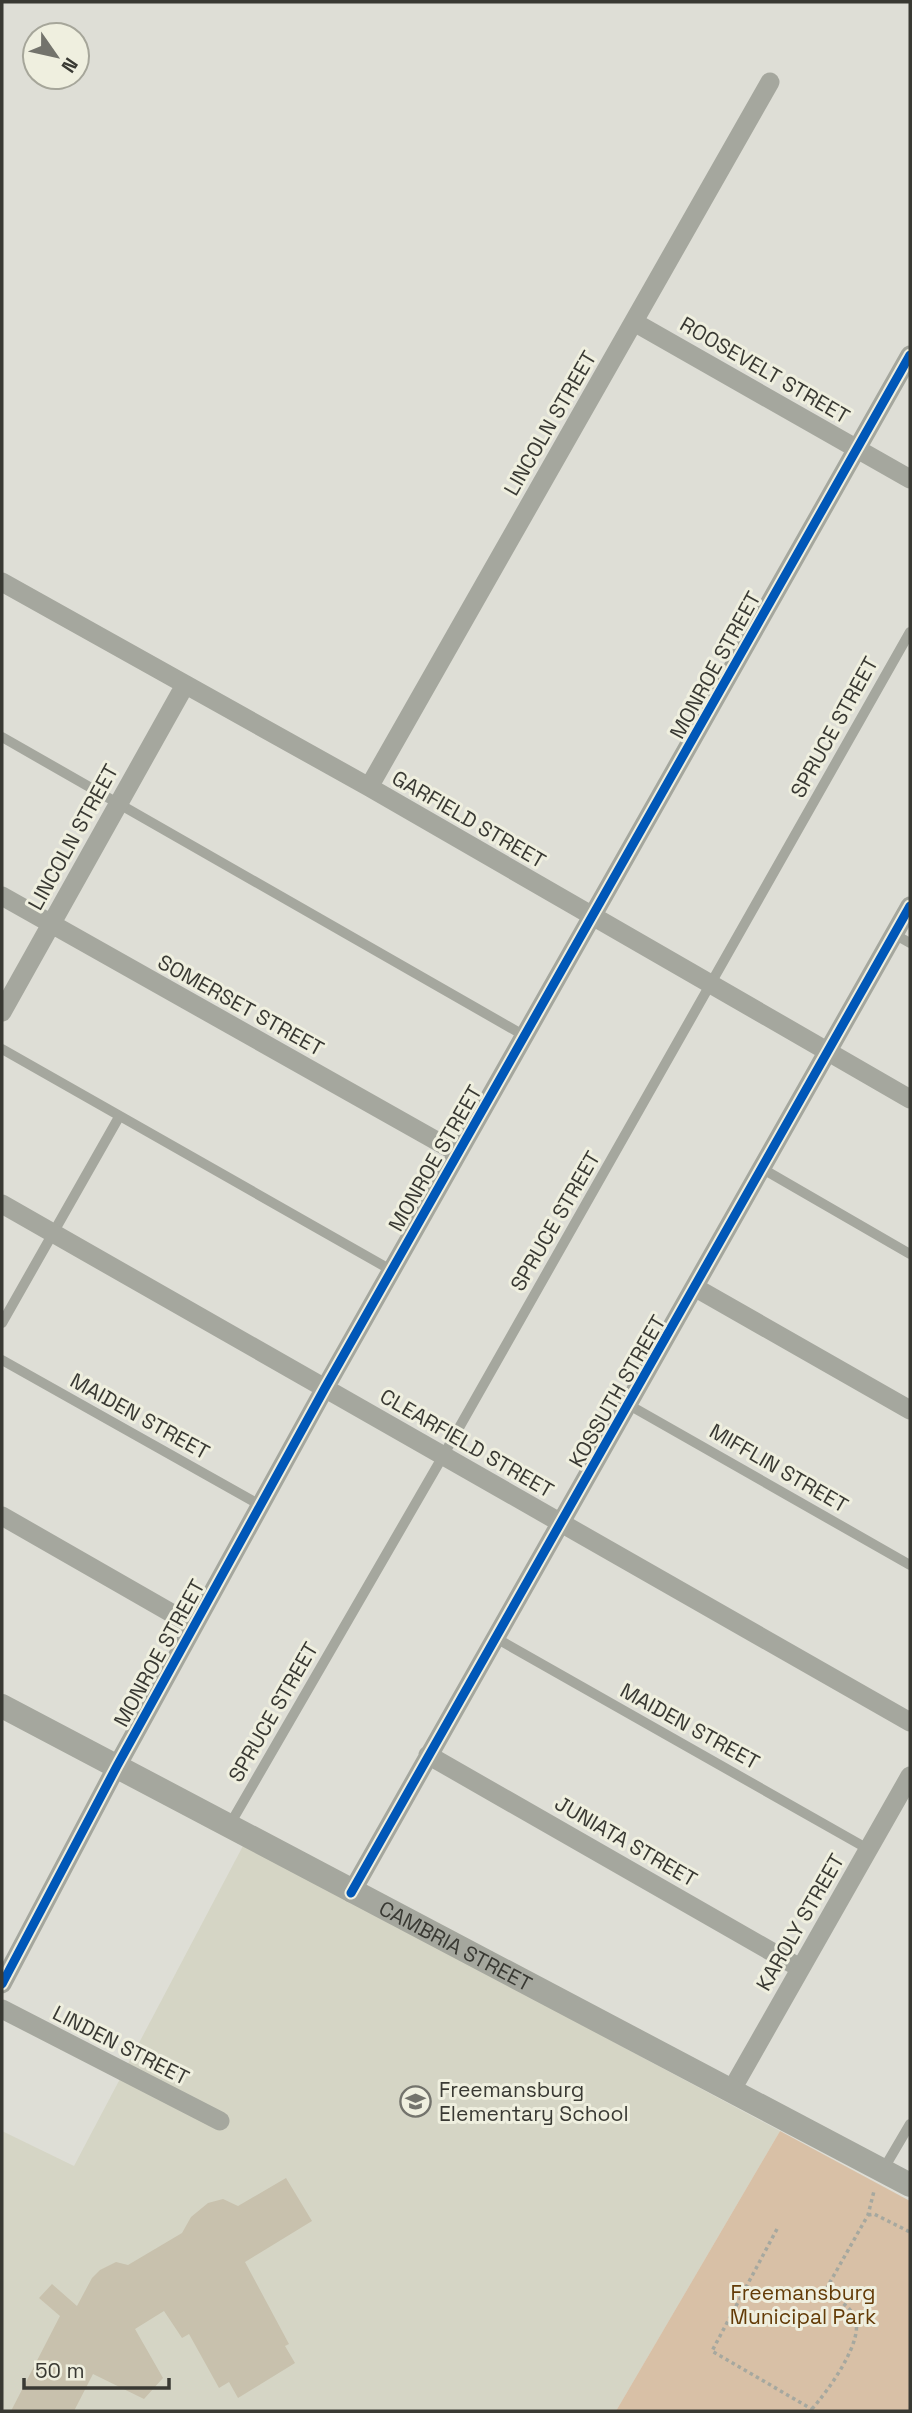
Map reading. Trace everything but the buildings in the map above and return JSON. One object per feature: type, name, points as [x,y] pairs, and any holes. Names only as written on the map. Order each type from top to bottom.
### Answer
[{"type":"street","name":"LINCOLN STREET","points":[[369,787],[771,82]]},
{"type":"street","name":"ROOSEVELT STREET","points":[[635,322],[910,479]]},
{"type":"street","name":"MONROE STREET","points":[[2,1984],[117,1766],[324,1388],[910,355]]},
{"type":"street","name":"GARFIELD STREET","points":[[2,582],[369,787],[910,1099]]},
{"type":"street","name":"LINCOLN STREET","points":[[2,1012],[185,685]]},
{"type":"street","name":"SOMERSET STREET","points":[[2,896],[458,1153]]},
{"type":"street","name":"KOSSUTH STREET","points":[[351,1893],[828,1053],[902,938],[910,906]]},
{"type":"street","name":"CLEARFIELD STREET","points":[[2,1204],[910,1722]]},
{"type":"street","points":[[696,1288],[910,1410]]},
{"type":"street","points":[[2,1516],[194,1626]]},
{"type":"street","name":"CAMBRIA STREET","points":[[2,1706],[351,1893],[731,2091],[878,2180],[910,2185]]},
{"type":"street","name":"JUNIATA STREET","points":[[428,1755],[800,1968]]},
{"type":"street","name":"KAROLY STREET","points":[[731,2091],[910,1776]]},
{"type":"street","name":"LINDEN STREET","points":[[2,2009],[220,2121]]},
{"type":"lane","name":"SPRUCE STREET","points":[[229,1827],[443,1456],[910,632]]},
{"type":"lane","points":[[2,737],[525,1036]]},
{"type":"lane","points":[[2,1049],[391,1270]]},
{"type":"lane","points":[[2,1322],[119,1117]]},
{"type":"lane","points":[[762,1169],[910,1254]]},
{"type":"lane","name":"MAIDEN STREET","points":[[2,1360],[260,1505]]},
{"type":"lane","name":"MIFFLIN STREET","points":[[629,1405],[910,1565]]},
{"type":"lane","name":"MAIDEN STREET","points":[[494,1637],[868,1849]]},
{"type":"lane","points":[[878,2180],[910,2124]]},
{"type":"path","points":[[777,2229],[712,2351],[814,2410],[845,2361],[857,2324],[852,2312],[824,2291],[868,2215],[878,2180]]},
{"type":"path","points":[[868,2215],[874,2214],[910,2232]]},
{"type":"shaded area","name":"Freemansburg Elementary School","points":[[244,1844],[780,2131],[616,2411],[2,2411],[2,2131],[74,2166]]},
{"type":"green space","name":"Freemansburg Municipal Park","points":[[780,2131],[910,2201],[910,2411],[616,2411]]},
{"type":"cycle path","points":[[2,1984],[117,1766],[325,1388],[910,355]]},
{"type":"cycle path","points":[[351,1893],[910,906]]},
{"type":"place","name":"Freemansburg Elementary School","points":[[416,2101]]}]
